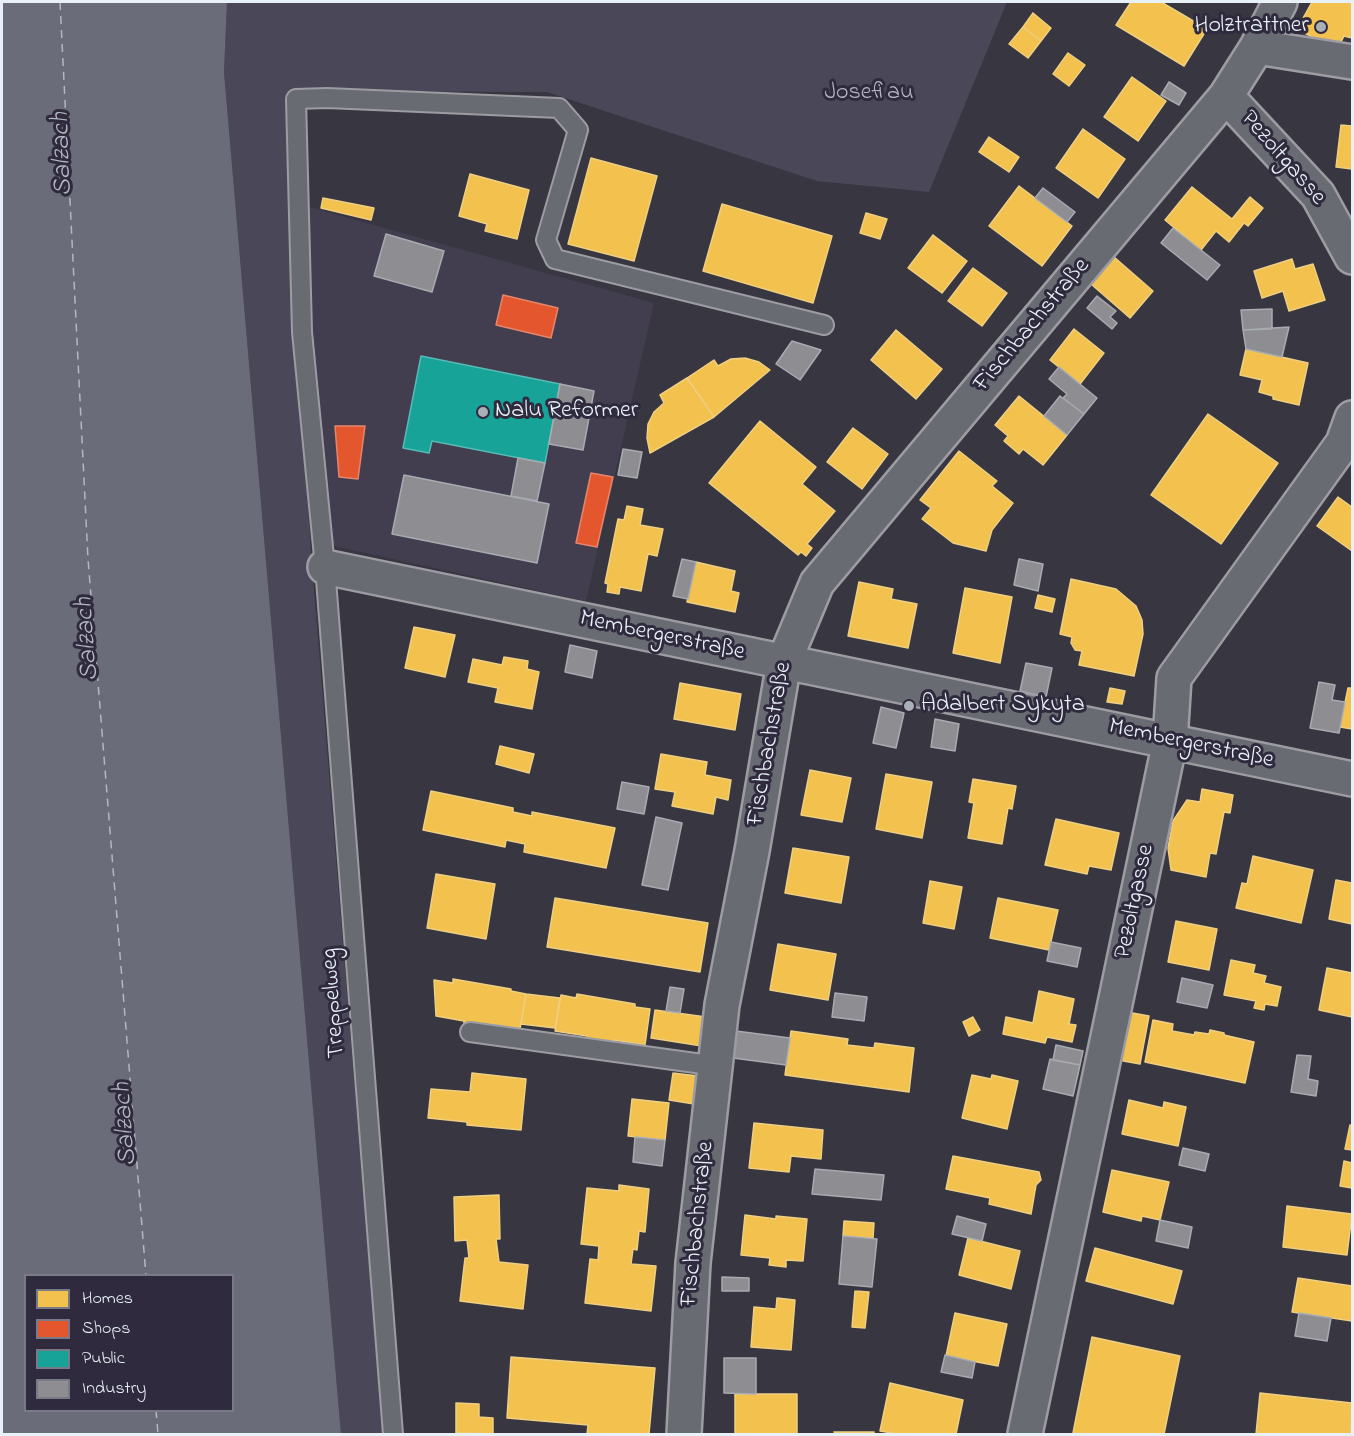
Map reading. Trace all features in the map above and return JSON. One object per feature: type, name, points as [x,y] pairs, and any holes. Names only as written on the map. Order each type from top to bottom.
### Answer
[{"type":"street","name":"Fischbachstraße","points":[[684,1434],[693,1263],[717,1066],[722,1005],[752,850],[784,662],[817,583],[1226,96],[1257,47],[1280,2]]},
{"type":"street","points":[[1257,47],[1353,62]]},
{"type":"street","name":"Pezoltgasse","points":[[1226,96],[1318,195],[1353,257]]},
{"type":"street","name":"Pezoltgasse","points":[[1025,1434],[1170,741],[1174,678],[1343,443],[1353,418]]},
{"type":"street","name":"Membergerstraße","points":[[325,567],[1353,779]]},
{"type":"lane","name":"Treppelweg","points":[[393,1434],[325,567],[302,332],[296,99],[327,98],[559,108],[578,130],[546,240],[555,260],[824,325]]},
{"type":"lane","points":[[470,1032],[717,1066]]},
{"type":"shaded area","points":[[291,202],[654,303],[586,601],[310,541]]},
{"type":"green space","name":"Josefiau","points":[[227,2],[1007,2],[929,192],[817,181],[547,92],[288,91],[291,202],[310,541],[383,1434],[341,1434],[224,72]]},
{"type":"water","name":"Salzach","points":[[2,2],[227,2],[224,72],[341,1434],[2,1434]]},
{"type":"building: Homes","points":[[1131,2],[1161,2],[1207,29],[1184,66],[1116,25]]},
{"type":"building: Homes","points":[[1312,2],[1352,2],[1352,38],[1344,36],[1340,44],[1331,40],[1329,46],[1297,29]]},
{"type":"building: Homes","points":[[1033,13],[1051,28],[1041,41],[1023,27]]},
{"type":"building: Homes","points":[[1023,27],[1041,41],[1028,58],[1009,44]]},
{"type":"building: Homes","points":[[1068,53],[1085,65],[1069,86],[1053,74]]},
{"type":"building: Homes","points":[[1132,77],[1166,101],[1138,141],[1104,117]]},
{"type":"building: Homes","points":[[1341,125],[1352,126],[1352,169],[1336,167]]},
{"type":"building: Homes","points":[[1083,129],[1125,159],[1098,198],[1056,168]]},
{"type":"building: Homes","points":[[989,137],[1019,157],[1009,172],[979,152]]},
{"type":"building: Homes","points":[[591,158],[657,176],[634,261],[568,244]]},
{"type":"building: Homes","points":[[470,174],[529,190],[517,239],[485,231],[487,224],[459,216]]},
{"type":"building: Homes","points":[[1019,186],[1072,226],[1042,266],[989,226]]},
{"type":"building: Homes","points":[[1192,187],[1232,219],[1250,197],[1263,208],[1248,226],[1244,223],[1229,242],[1216,231],[1201,250],[1165,220]]},
{"type":"building: Homes","points":[[323,198],[374,208],[371,220],[321,208]]},
{"type":"building: Homes","points":[[722,204],[832,236],[813,303],[703,271]]},
{"type":"building: Homes","points":[[866,213],[887,219],[880,239],[860,233]]},
{"type":"building: Homes","points":[[933,235],[967,261],[942,293],[908,268]]},
{"type":"building: Homes","points":[[1114,257],[1153,291],[1130,318],[1091,284]]},
{"type":"building: Homes","points":[[1292,259],[1295,269],[1313,264],[1325,300],[1289,311],[1283,291],[1262,298],[1254,271]]},
{"type":"building: Homes","points":[[973,268],[1007,293],[982,326],[948,301]]},
{"type":"building: Homes","points":[[1074,329],[1104,353],[1080,384],[1050,360]]},
{"type":"building: Homes","points":[[896,330],[942,369],[916,399],[871,360]]},
{"type":"building: Homes","points":[[1246,349],[1308,363],[1299,405],[1273,399],[1273,396],[1259,392],[1262,380],[1240,375]]},
{"type":"building: Homes","points":[[745,358],[759,362],[770,370],[714,417],[687,378],[714,360],[718,366],[731,359]]},
{"type":"building: Homes","points":[[687,378],[714,417],[650,453],[647,438],[648,424],[654,412],[664,403],[660,395]]},
{"type":"building: Homes","points":[[1019,396],[1067,435],[1043,465],[1023,449],[1019,454],[1004,441],[1008,436],[995,425]]},
{"type":"building: Homes","points":[[1208,414],[1278,463],[1221,544],[1151,495]]},
{"type":"building: Homes","points":[[760,421],[816,467],[802,484],[835,511],[807,544],[812,548],[806,556],[801,552],[798,555],[709,483]]},
{"type":"building: Homes","points":[[853,428],[888,454],[862,489],[827,462]]},
{"type":"building: Homes","points":[[959,451],[997,481],[992,486],[1013,503],[992,530],[986,551],[953,543],[922,519],[931,508],[920,500]]},
{"type":"building: Homes","points":[[1338,497],[1352,507],[1352,551],[1317,526]]},
{"type":"building: Homes","points":[[627,506],[643,509],[640,525],[663,529],[657,556],[648,554],[641,591],[620,587],[619,594],[607,592],[608,584],[605,583],[618,519],[624,520]]},
{"type":"building: Homes","points":[[696,562],[735,571],[731,591],[739,593],[735,612],[687,602]]},
{"type":"building: Homes","points":[[1071,579],[1116,589],[1136,606],[1142,620],[1143,634],[1134,676],[1079,665],[1082,651],[1075,650],[1071,643],[1072,637],[1060,634]]},
{"type":"building: Homes","points":[[859,582],[893,589],[891,599],[917,604],[908,648],[848,636]]},
{"type":"building: Homes","points":[[965,588],[1012,597],[1000,663],[953,653]]},
{"type":"building: Homes","points":[[1038,595],[1055,599],[1052,612],[1035,608]]},
{"type":"building: Homes","points":[[414,627],[455,635],[445,677],[405,668]]},
{"type":"building: Homes","points":[[504,657],[528,661],[527,669],[539,672],[532,709],[495,702],[498,688],[468,682],[473,659],[502,665]]},
{"type":"building: Homes","points":[[680,683],[741,694],[735,730],[674,719]]},
{"type":"building: Homes","points":[[1110,688],[1125,691],[1122,704],[1107,702]]},
{"type":"building: Homes","points":[[1348,688],[1352,688],[1352,729],[1340,727]]},
{"type":"building: Homes","points":[[500,746],[534,754],[529,773],[496,764]]},
{"type":"building: Homes","points":[[661,754],[707,762],[705,775],[731,780],[728,800],[716,797],[713,814],[672,806],[675,792],[655,789]]},
{"type":"building: Homes","points":[[810,770],[851,778],[842,822],[801,815]]},
{"type":"building: Homes","points":[[886,774],[932,782],[922,838],[876,829]]},
{"type":"building: Homes","points":[[973,779],[1016,786],[1012,809],[1008,808],[1002,844],[968,838],[974,803],[969,802]]},
{"type":"building: Homes","points":[[1202,789],[1233,795],[1230,813],[1224,812],[1216,854],[1210,853],[1206,877],[1171,870],[1168,848],[1173,821],[1187,800],[1200,802]]},
{"type":"building: Homes","points":[[431,791],[513,808],[513,812],[532,816],[532,812],[615,828],[606,868],[524,852],[525,844],[506,840],[505,847],[423,830]]},
{"type":"building: Homes","points":[[1056,819],[1119,833],[1111,870],[1089,866],[1087,874],[1045,865]]},
{"type":"building: Homes","points":[[793,848],[849,857],[841,903],[785,893]]},
{"type":"building: Homes","points":[[1253,856],[1313,870],[1301,923],[1236,908],[1242,883],[1247,884]]},
{"type":"building: Homes","points":[[436,874],[495,884],[486,939],[427,928]]},
{"type":"building: Homes","points":[[1336,880],[1352,883],[1352,924],[1329,919]]},
{"type":"building: Homes","points":[[930,881],[962,887],[954,929],[923,923]]},
{"type":"building: Homes","points":[[555,898],[708,923],[700,972],[547,947]]},
{"type":"building: Homes","points":[[998,898],[1058,910],[1049,950],[990,938]]},
{"type":"building: Homes","points":[[1176,921],[1217,929],[1209,970],[1168,962]]},
{"type":"building: Homes","points":[[778,944],[836,954],[828,1000],[770,990]]},
{"type":"building: Homes","points":[[1231,960],[1255,965],[1253,973],[1266,976],[1264,983],[1281,987],[1277,1006],[1265,1004],[1264,1010],[1254,1008],[1256,1001],[1224,995]]},
{"type":"building: Homes","points":[[1327,968],[1352,973],[1352,1017],[1319,1010]]},
{"type":"building: Homes","points":[[453,979],[511,989],[511,991],[526,994],[520,1029],[489,1024],[488,1028],[436,1016],[434,980],[453,983]]},
{"type":"building: Homes","points":[[1039,991],[1074,999],[1069,1024],[1076,1025],[1072,1042],[1047,1037],[1045,1043],[1003,1034],[1006,1017],[1033,1023]]},
{"type":"building: Homes","points":[[526,994],[560,998],[555,1028],[521,1024]]},
{"type":"building: Homes","points":[[577,994],[635,1004],[635,1007],[650,1009],[645,1045],[613,1040],[612,1043],[555,1031],[561,995],[576,998]]},
{"type":"building: Homes","points":[[655,1010],[706,1017],[702,1046],[651,1038]]},
{"type":"building: Homes","points":[[1127,1012],[1149,1016],[1140,1064],[1118,1060]]},
{"type":"building: Homes","points":[[973,1017],[980,1030],[969,1036],[963,1022]]},
{"type":"building: Homes","points":[[1153,1020],[1173,1024],[1172,1031],[1194,1035],[1195,1032],[1209,1034],[1210,1030],[1254,1042],[1245,1083],[1145,1062]]},
{"type":"building: Homes","points":[[791,1031],[848,1039],[847,1045],[874,1048],[875,1043],[914,1048],[909,1092],[785,1075]]},
{"type":"building: Homes","points":[[472,1073],[526,1079],[521,1130],[467,1125],[467,1122],[428,1118],[431,1089],[470,1092]]},
{"type":"building: Homes","points":[[673,1073],[698,1076],[694,1104],[669,1100]]},
{"type":"building: Homes","points":[[972,1075],[991,1079],[992,1075],[1018,1081],[1007,1129],[962,1118]]},
{"type":"building: Homes","points":[[632,1099],[669,1103],[665,1140],[628,1136]]},
{"type":"building: Homes","points":[[1129,1100],[1163,1108],[1164,1102],[1186,1107],[1178,1146],[1122,1134]]},
{"type":"building: Homes","points":[[754,1123],[823,1130],[821,1159],[791,1156],[789,1172],[749,1168]]},
{"type":"building: Homes","points":[[1350,1125],[1352,1125],[1352,1150],[1345,1149]]},
{"type":"building: Homes","points":[[953,1156],[1039,1172],[1041,1180],[1036,1185],[1031,1214],[989,1204],[990,1198],[946,1189]]},
{"type":"building: Homes","points":[[1344,1161],[1352,1163],[1352,1188],[1340,1186]]},
{"type":"building: Homes","points":[[1112,1170],[1169,1182],[1160,1220],[1142,1216],[1141,1221],[1103,1212]]},
{"type":"building: Homes","points":[[619,1185],[649,1189],[645,1232],[639,1231],[637,1250],[633,1249],[631,1264],[656,1266],[651,1311],[585,1303],[590,1259],[598,1260],[599,1246],[581,1244],[587,1188],[619,1191]]},
{"type":"building: Homes","points":[[499,1195],[500,1239],[496,1239],[499,1262],[528,1265],[523,1309],[460,1301],[465,1258],[469,1258],[467,1240],[455,1241],[454,1197]]},
{"type":"building: Homes","points":[[1287,1206],[1352,1214],[1347,1255],[1283,1247]]},
{"type":"building: Homes","points":[[745,1215],[776,1219],[776,1216],[807,1219],[803,1261],[786,1260],[786,1267],[769,1265],[770,1258],[741,1255]]},
{"type":"building: Homes","points":[[844,1221],[874,1223],[873,1238],[843,1236]]},
{"type":"building: Homes","points":[[968,1238],[1020,1251],[1011,1289],[959,1275]]},
{"type":"building: Homes","points":[[1095,1248],[1182,1271],[1173,1304],[1086,1281]]},
{"type":"building: Homes","points":[[1298,1278],[1352,1286],[1352,1321],[1292,1312]]},
{"type":"building: Homes","points":[[855,1291],[869,1292],[865,1328],[852,1327]]},
{"type":"building: Homes","points":[[777,1298],[795,1300],[791,1350],[751,1347],[754,1307],[776,1309]]},
{"type":"building: Homes","points":[[955,1313],[1007,1324],[998,1366],[946,1356]]},
{"type":"building: Homes","points":[[1092,1337],[1180,1356],[1164,1434],[1073,1433]]},
{"type":"building: Homes","points":[[511,1357],[655,1368],[649,1434],[587,1434],[588,1425],[507,1418]]},
{"type":"building: Homes","points":[[890,1383],[963,1400],[956,1434],[898,1434],[880,1431]]},
{"type":"building: Homes","points":[[1260,1393],[1352,1403],[1351,1434],[1256,1434]]},
{"type":"building: Homes","points":[[735,1394],[797,1394],[797,1434],[735,1434]]},
{"type":"building: Homes","points":[[456,1403],[479,1404],[479,1417],[493,1418],[493,1434],[456,1433]]},
{"type":"building: Homes","points":[[834,1432],[874,1432],[874,1434],[835,1434]]},
{"type":"building: Shops","points":[[503,295],[558,308],[551,338],[496,325]]},
{"type":"building: Shops","points":[[335,426],[365,426],[358,479],[339,477]]},
{"type":"building: Shops","points":[[591,473],[613,477],[597,547],[576,543]]},
{"type":"building: Public","name":"Nalu Reformer","points":[[421,356],[560,384],[545,463],[432,441],[429,453],[403,448]]},
{"type":"building: Industry","points":[[1169,82],[1186,93],[1179,105],[1161,95]]},
{"type":"building: Industry","points":[[1043,188],[1075,212],[1067,222],[1035,198]]},
{"type":"building: Industry","points":[[1173,228],[1220,265],[1207,280],[1161,243]]},
{"type":"building: Industry","points":[[386,234],[444,251],[432,292],[374,276]]},
{"type":"building: Industry","points":[[1097,296],[1116,311],[1110,317],[1117,323],[1112,329],[1087,308]]},
{"type":"building: Industry","points":[[1272,309],[1272,329],[1243,330],[1241,310]]},
{"type":"building: Industry","points":[[1289,327],[1282,357],[1246,349],[1243,330]]},
{"type":"building: Industry","points":[[792,341],[821,350],[800,380],[776,364]]},
{"type":"building: Industry","points":[[1059,367],[1097,398],[1084,414],[1063,398],[1067,394],[1049,379]]},
{"type":"building: Industry","points":[[560,384],[594,391],[583,450],[549,444]]},
{"type":"building: Industry","points":[[1060,396],[1084,414],[1067,435],[1044,416]]},
{"type":"building: Industry","points":[[623,449],[642,452],[637,478],[618,475]]},
{"type":"building: Industry","points":[[518,458],[545,463],[537,501],[511,496]]},
{"type":"building: Industry","points":[[404,475],[549,504],[537,563],[392,534]]},
{"type":"building: Industry","points":[[682,559],[696,562],[688,599],[673,596]]},
{"type":"building: Industry","points":[[1019,559],[1043,564],[1038,591],[1014,585]]},
{"type":"building: Industry","points":[[570,645],[597,651],[592,678],[565,672]]},
{"type":"building: Industry","points":[[1026,663],[1052,668],[1046,697],[1020,691]]},
{"type":"building: Industry","points":[[1319,682],[1335,685],[1332,700],[1345,702],[1339,733],[1310,728]]},
{"type":"building: Industry","points":[[881,707],[904,713],[896,748],[873,743]]},
{"type":"building: Industry","points":[[935,719],[959,724],[955,751],[931,747]]},
{"type":"building: Industry","points":[[622,782],[649,787],[644,814],[617,809]]},
{"type":"building: Industry","points":[[656,817],[682,823],[668,890],[642,885]]},
{"type":"building: Industry","points":[[1051,942],[1081,948],[1077,967],[1047,961]]},
{"type":"building: Industry","points":[[1182,978],[1213,985],[1207,1008],[1177,1002]]},
{"type":"building: Industry","points":[[670,987],[684,989],[680,1013],[666,1011]]},
{"type":"building: Industry","points":[[835,993],[867,997],[864,1021],[832,1017]]},
{"type":"building: Industry","points":[[736,1031],[790,1038],[786,1065],[733,1058]]},
{"type":"building: Industry","points":[[1056,1045],[1083,1051],[1080,1065],[1053,1060]]},
{"type":"building: Industry","points":[[1297,1055],[1311,1056],[1308,1079],[1318,1081],[1316,1096],[1291,1092]]},
{"type":"building: Industry","points":[[1050,1059],[1080,1065],[1073,1096],[1043,1089]]},
{"type":"building: Industry","points":[[635,1137],[665,1140],[662,1166],[633,1162]]},
{"type":"building: Industry","points":[[1183,1148],[1209,1154],[1205,1171],[1179,1165]]},
{"type":"building: Industry","points":[[815,1169],[884,1175],[881,1200],[812,1194]]},
{"type":"building: Industry","points":[[957,1216],[986,1224],[982,1241],[952,1234]]},
{"type":"building: Industry","points":[[1160,1220],[1192,1227],[1188,1248],[1156,1241]]},
{"type":"building: Industry","points":[[843,1236],[877,1239],[872,1287],[839,1284]]},
{"type":"building: Industry","points":[[722,1277],[749,1278],[749,1291],[722,1291]]},
{"type":"building: Industry","points":[[1299,1313],[1331,1318],[1327,1341],[1295,1336]]},
{"type":"building: Industry","points":[[945,1355],[975,1362],[972,1378],[941,1372]]},
{"type":"building: Industry","points":[[724,1358],[756,1358],[756,1394],[724,1393]]},
{"type":"ferry route","points":[[60,2],[88,559],[146,1274]]},
{"type":"ferry route","points":[[156,1412],[158,1434]]},
{"type":"place","name":"Holztrattner","points":[[1321,27]]},
{"type":"place","name":"Nalu Reformer","points":[[483,412]]},
{"type":"place","name":"Adalbert Sykyta","points":[[909,706]]}]
